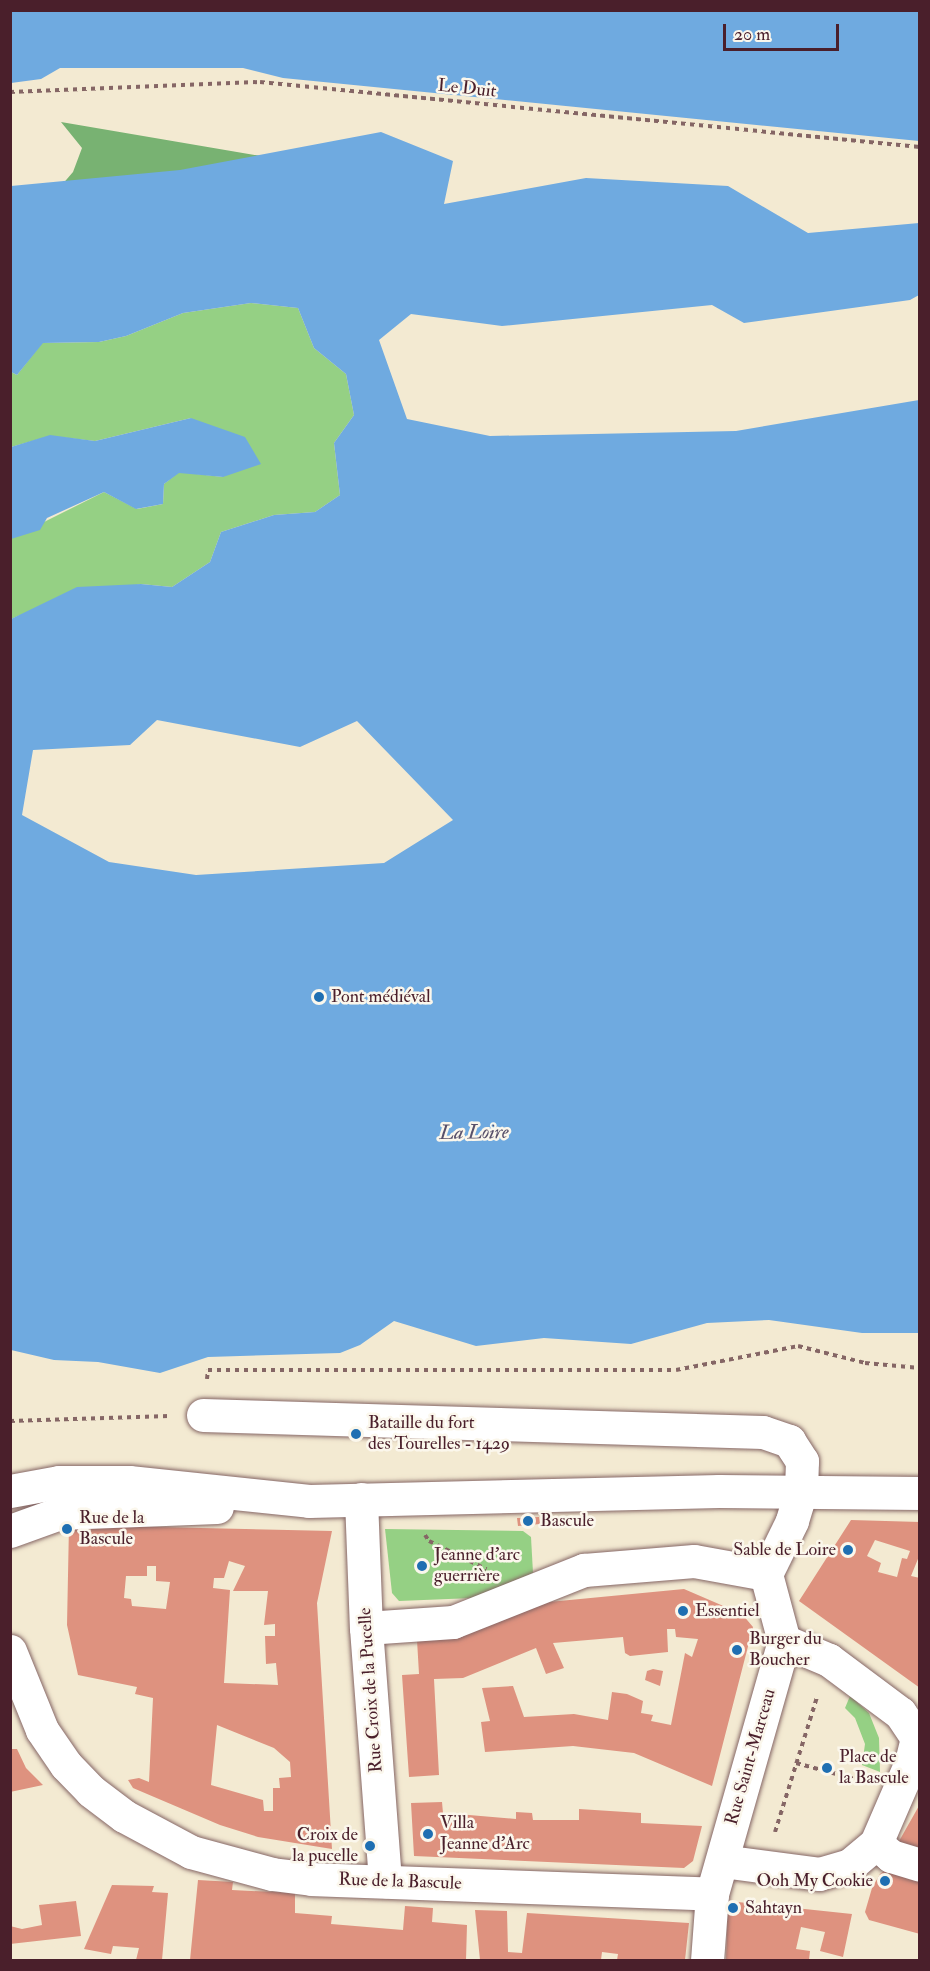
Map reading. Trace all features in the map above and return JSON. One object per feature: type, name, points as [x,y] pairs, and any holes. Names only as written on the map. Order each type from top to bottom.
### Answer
[{"type":"street","points":[[203,1415],[763,1432],[789,1441],[802,1461],[801,1491],[792,1521],[766,1574],[784,1641],[829,1660],[900,1713],[918,1738],[911,1762],[876,1843],[850,1865],[819,1874],[722,1861]]},
{"type":"street","points":[[10,1491],[59,1482],[129,1482],[309,1501]]},
{"type":"street","points":[[10,1532],[60,1513],[309,1501],[801,1491],[920,1493]]},
{"type":"street","name":"Rue Croix de la Pucelle","points":[[361,1499],[366,1628],[385,1881]]},
{"type":"street","points":[[366,1628],[453,1622],[585,1570],[694,1562],[766,1574]]},
{"type":"street","name":"Rue Saint-Marceau","points":[[707,1960],[712,1894],[784,1641]]},
{"type":"street","name":"Rue de la Bascule","points":[[10,1651],[42,1730],[66,1765],[91,1791],[124,1816],[191,1852],[272,1875],[712,1894]]},
{"type":"street","points":[[876,1843],[891,1856],[920,1865]]},
{"type":"path","name":"Le Duit","points":[[10,92],[260,82],[920,147]]},
{"type":"path","points":[[10,1421],[203,1415],[208,1370],[676,1370],[798,1346],[865,1363],[920,1368]]},
{"type":"path","points":[[422,1529],[429,1541],[488,1570]]},
{"type":"path","points":[[773,1837],[817,1697]]},
{"type":"path","points":[[796,1763],[870,1783]]},
{"type":"green space","points":[[61,122],[296,162],[48,201],[73,172],[82,148]]},
{"type":"green space","points":[[251,303],[298,308],[314,348],[346,374],[354,415],[334,443],[340,495],[315,512],[274,515],[221,532],[210,562],[172,587],[141,584],[42,606],[11,619],[10,539],[104,492],[137,509],[163,504],[164,484],[179,472],[223,477],[191,418],[95,441],[50,436],[11,447],[11,372],[17,375],[42,343],[99,342],[126,336],[183,313]]},
{"type":"green space","points":[[385,1529],[523,1531],[531,1537],[533,1573],[473,1598],[399,1601],[392,1593]]},
{"type":"green space","points":[[850,1696],[869,1713],[879,1738],[880,1772],[862,1765],[865,1744],[855,1718],[845,1708]]},
{"type":"water","points":[[10,11],[919,11],[919,141],[283,78],[243,68],[60,68],[41,79],[11,83]]},
{"type":"water","name":"La Loire","points":[[381,132],[453,161],[444,204],[586,178],[728,186],[808,233],[919,223],[919,295],[910,300],[744,323],[712,305],[502,326],[411,314],[379,340],[407,419],[490,436],[736,431],[919,400],[919,1333],[862,1333],[769,1320],[707,1323],[631,1344],[544,1338],[476,1346],[394,1321],[360,1345],[340,1353],[208,1357],[160,1373],[98,1362],[54,1360],[11,1350],[11,619],[77,587],[141,584],[172,587],[210,562],[221,532],[274,515],[315,512],[340,495],[334,443],[354,415],[346,374],[314,348],[298,308],[251,303],[183,313],[126,336],[99,342],[43,343],[17,375],[11,372],[11,186],[180,170]],"holes":[[[157,720],[300,747],[357,721],[453,820],[384,863],[196,875],[109,862],[22,815],[33,750],[130,745]]]},
{"type":"water","points":[[191,418],[245,437],[261,464],[223,477],[179,473],[164,484],[163,504],[136,509],[104,492],[47,518],[40,530],[11,539],[11,447],[50,435],[95,441]]},
{"type":"building","points":[[539,1517],[540,1524],[518,1526],[517,1518]]},
{"type":"building","points":[[851,1520],[920,1522],[920,1554],[911,1576],[920,1578],[920,1688],[799,1601]],"holes":[[[875,1540],[910,1551],[907,1559],[902,1558],[897,1577],[878,1572],[881,1563],[867,1556]]]},
{"type":"building","points":[[69,1525],[332,1531],[317,1603],[332,1849],[258,1837],[220,1825],[133,1788],[128,1780],[139,1778],[149,1782],[153,1698],[135,1694],[137,1687],[78,1675],[67,1625]],"holes":[[[229,1561],[245,1566],[233,1591],[268,1591],[264,1625],[275,1624],[275,1636],[265,1636],[266,1664],[276,1663],[278,1685],[224,1683],[230,1590],[213,1588],[214,1578],[224,1578]],[[147,1566],[156,1566],[156,1581],[170,1582],[166,1609],[132,1606],[131,1599],[124,1598],[126,1576],[147,1576]],[[217,1725],[274,1748],[290,1762],[291,1777],[279,1778],[280,1788],[273,1788],[273,1811],[264,1811],[263,1800],[211,1785]]]},
{"type":"building","points":[[684,1589],[742,1614],[753,1627],[712,1786],[634,1753],[573,1746],[485,1752],[481,1722],[490,1721],[482,1688],[513,1686],[524,1717],[574,1714],[608,1720],[612,1692],[627,1694],[643,1701],[641,1713],[653,1715],[651,1721],[671,1725],[685,1653],[692,1657],[698,1639],[676,1637],[675,1629],[667,1629],[668,1652],[630,1656],[625,1653],[623,1637],[553,1643],[564,1668],[546,1674],[536,1648],[463,1678],[434,1679],[439,1775],[409,1777],[402,1675],[419,1674],[417,1640],[460,1637],[549,1602]]},
{"type":"building","points":[[653,1669],[663,1671],[660,1686],[645,1680],[647,1671]]},
{"type":"building","points":[[10,1749],[17,1749],[26,1768],[43,1785],[10,1792]]},
{"type":"building","points":[[442,1802],[443,1813],[516,1819],[516,1812],[532,1813],[533,1820],[579,1820],[579,1809],[641,1813],[641,1823],[702,1826],[693,1861],[684,1868],[414,1856],[411,1803]]},
{"type":"building","points":[[920,1804],[920,1850],[898,1843]]},
{"type":"building","points":[[888,1868],[920,1878],[920,1934],[869,1920],[865,1912],[872,1888],[880,1874]]},
{"type":"building","points":[[198,1880],[233,1882],[232,1890],[295,1893],[295,1913],[332,1916],[331,1924],[403,1930],[405,1906],[433,1908],[432,1922],[467,1925],[466,1960],[190,1960]]},
{"type":"building","points":[[112,1885],[154,1886],[152,1892],[168,1893],[162,1960],[136,1960],[139,1948],[113,1946],[111,1954],[84,1949]]},
{"type":"building","points":[[76,1901],[81,1936],[10,1944],[10,1926],[22,1929],[42,1925],[39,1905]]},
{"type":"building","points":[[728,1901],[852,1914],[843,1957],[820,1951],[825,1932],[801,1927],[796,1949],[810,1951],[809,1960],[726,1960]]},
{"type":"building","points":[[475,1910],[507,1911],[508,1952],[522,1953],[527,1913],[689,1923],[685,1960],[617,1960],[618,1954],[602,1952],[601,1960],[480,1960]]},
{"type":"place","name":"Pont médiéval","points":[[319,997]]},
{"type":"place","name":"Bataille du fort des Tourelles - 1429","points":[[356,1434]]},
{"type":"place","name":"Bascule","points":[[528,1521]]},
{"type":"place","name":"Rue de la Bascule","points":[[67,1529]]},
{"type":"place","name":"Sable de Loire","points":[[848,1550]]},
{"type":"place","name":"Jeanne d'arc guerrière","points":[[422,1566]]},
{"type":"place","name":"Essentiel","points":[[683,1611]]},
{"type":"place","name":"Burger du Boucher","points":[[737,1650]]},
{"type":"place","name":"Place de la Bascule","points":[[827,1768]]},
{"type":"place","name":"Villa Jeanne d'Arc","points":[[428,1834]]},
{"type":"place","name":"Croix de la pucelle","points":[[370,1846]]},
{"type":"place","name":"Ooh My Cookie","points":[[885,1881]]},
{"type":"place","name":"Sahtayn","points":[[733,1908]]}]
